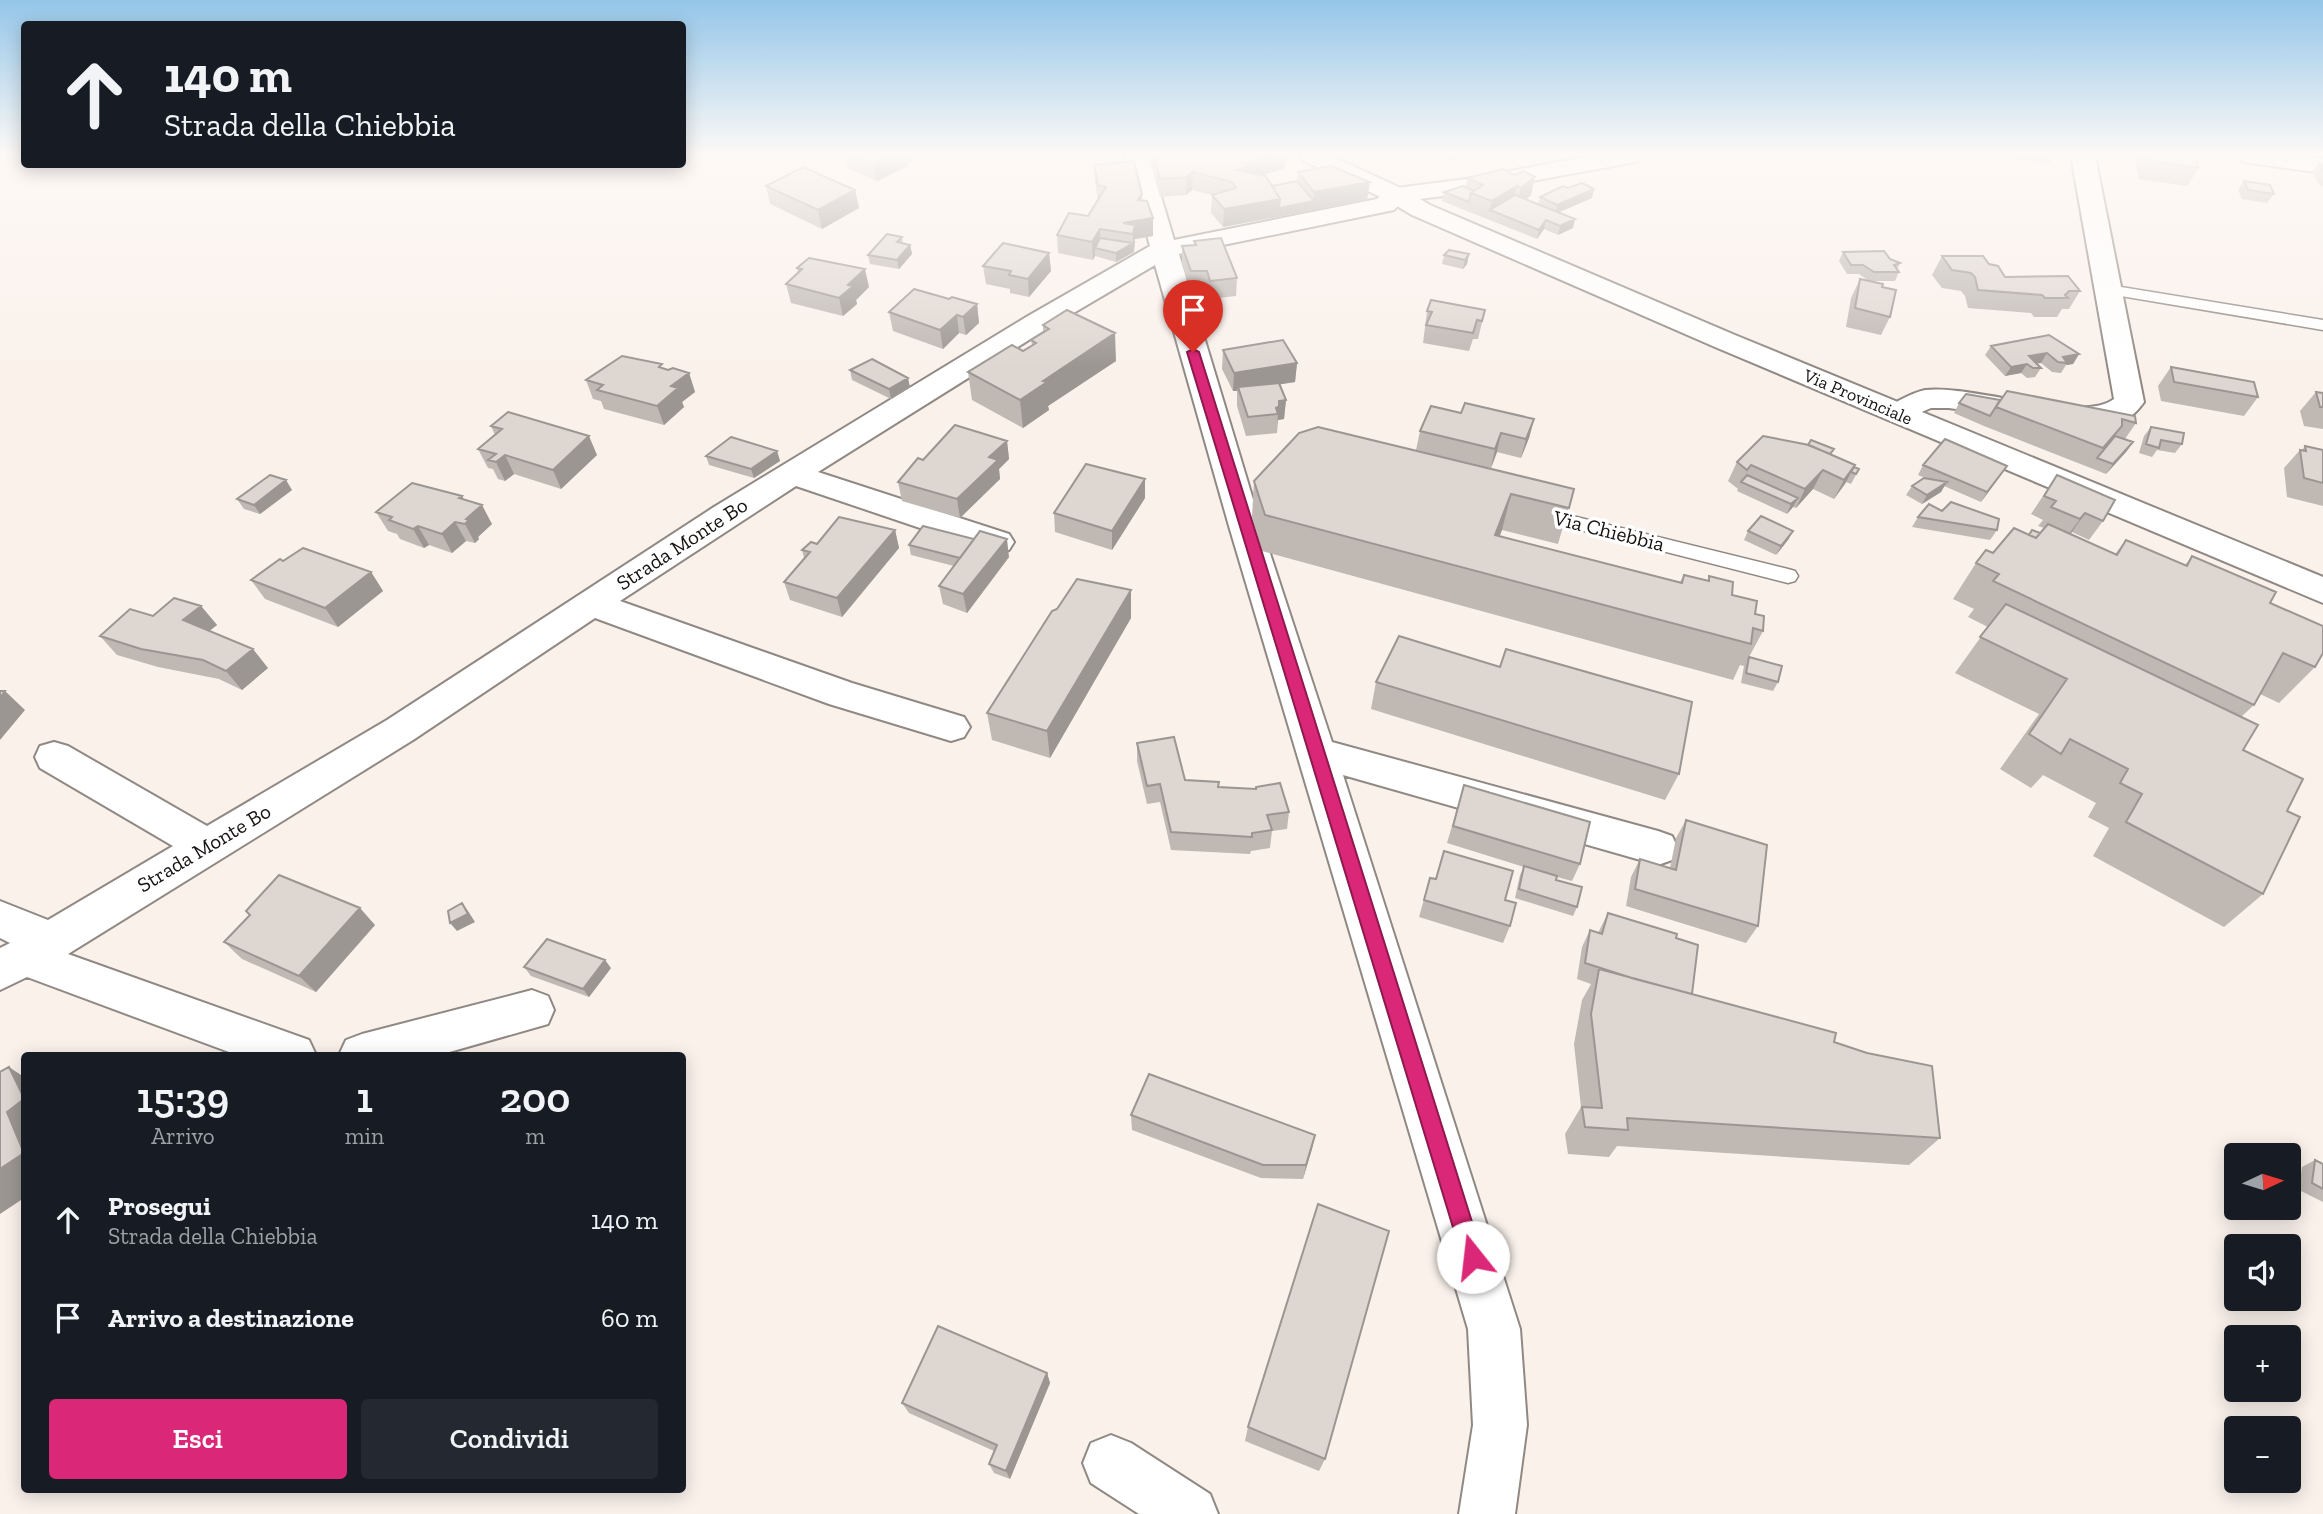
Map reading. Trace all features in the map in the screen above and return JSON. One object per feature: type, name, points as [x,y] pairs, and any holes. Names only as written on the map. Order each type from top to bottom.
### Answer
[{"type":"street","points":[[1156,227],[1251,516],[1316,753],[1494,1328],[1500,1425],[1487,1514]]},
{"type":"street","name":"Strada Monte Bo","points":[[25,956],[400,730],[792,474],[1038,322],[1162,250],[1278,227]]},
{"type":"street","name":"Via Provinciale","points":[[1459,227],[2323,592]]},
{"type":"street","points":[[1898,413],[1926,399],[1948,399],[2077,417],[2115,413],[2129,402],[2097,227]]},
{"type":"street","points":[[792,474],[997,542]]},
{"type":"street","points":[[591,604],[842,694],[951,727]]},
{"type":"street","points":[[1316,753],[1658,848]]},
{"type":"street","points":[[54,757],[207,846]]},
{"type":"street","points":[[0,919],[25,956],[285,1052]]},
{"type":"street","points":[[373,1052],[533,1010]]},
{"type":"street","points":[[1111,1463],[1190,1514]]},
{"type":"lane","points":[[2109,290],[2323,325]]},
{"type":"lane","name":"Via Chiebbia","points":[[1517,508],[1788,576]]},
{"type":"building","points":[[1062,227],[1135,227],[1133,234],[1100,229],[1092,242],[1057,235]]},
{"type":"building","points":[[887,234],[902,237],[897,242],[910,245],[897,260],[868,255]]},
{"type":"building","points":[[1100,238],[1133,243],[1116,253],[1095,248]]},
{"type":"building","points":[[1221,238],[1237,278],[1210,281],[1207,271],[1191,271],[1182,246],[1196,245],[1194,241]]},
{"type":"building","points":[[1003,243],[1049,253],[1028,279],[1009,275],[1011,271],[983,266]]},
{"type":"building","points":[[1449,250],[1469,254],[1465,260],[1444,255]]},
{"type":"building","points":[[1884,251],[1890,259],[1900,263],[1894,265],[1899,272],[1874,272],[1863,265],[1851,265],[1843,252]]},
{"type":"building","points":[[1942,256],[1983,256],[1989,264],[1998,266],[2005,277],[2068,276],[2080,291],[2069,291],[2065,295],[2068,298],[2045,298],[2042,295],[1978,290],[1975,277],[1971,273],[1952,270]]},
{"type":"building","points":[[809,258],[865,269],[848,285],[853,286],[839,298],[786,284],[802,269],[797,268]]},
{"type":"building","points":[[1860,279],[1896,290],[1890,317],[1855,308]]},
{"type":"building","points":[[914,289],[977,304],[963,317],[957,315],[940,330],[889,312]]},
{"type":"building","points":[[1431,300],[1485,310],[1482,321],[1477,320],[1473,333],[1426,325],[1432,312],[1427,311]]},
{"type":"building","points":[[1067,310],[1115,333],[1043,381],[1047,382],[1020,400],[968,372],[1012,345],[1023,351],[1036,343],[1031,340],[1049,329],[1043,325]]},
{"type":"building","points":[[2049,335],[2079,354],[2063,357],[2067,363],[2058,362],[2047,353],[2029,356],[2041,368],[2033,368],[2027,364],[2011,367],[1991,346]]},
{"type":"building","points":[[1283,340],[1297,363],[1234,373],[1223,350]]},
{"type":"building","points":[[622,356],[662,364],[659,367],[668,370],[673,368],[689,373],[671,386],[678,388],[657,406],[597,390],[603,385],[586,380]]},
{"type":"building","points":[[872,359],[908,378],[889,389],[850,370]]},
{"type":"building","points":[[2171,367],[2254,382],[2258,397],[2174,382]]},
{"type":"building","points":[[1279,383],[1286,400],[1279,401],[1276,408],[1278,414],[1248,417],[1238,387]]},
{"type":"building","points":[[2007,391],[2135,416],[2136,423],[2122,419],[2122,426],[2103,448],[1996,407]]},
{"type":"building","points":[[2316,392],[2323,393],[2323,407],[2320,407]]},
{"type":"building","points":[[1966,394],[2000,400],[1990,416],[1959,403]]},
{"type":"building","points":[[1465,403],[1534,419],[1526,439],[1501,433],[1495,449],[1420,431],[1431,406],[1461,413]]},
{"type":"building","points":[[508,412],[589,436],[553,470],[505,455],[496,462],[488,460],[496,454],[478,449],[502,429],[491,426]]},
{"type":"building","points":[[955,425],[1007,441],[989,457],[998,460],[957,499],[898,482],[918,458],[923,460]]},
{"type":"building","points":[[1318,427],[1574,489],[1569,508],[1511,494],[1495,535],[1682,583],[1684,575],[1709,581],[1709,576],[1733,582],[1732,595],[1757,601],[1755,614],[1764,616],[1763,631],[1753,628],[1751,644],[1265,515],[1254,481],[1299,433]]},
{"type":"building","points":[[2151,427],[2184,433],[2182,444],[2161,440],[2159,448],[2146,444]]},
{"type":"building","points":[[1763,436],[1809,445],[1855,465],[1844,480],[1823,470],[1805,489],[1751,465],[1747,470],[1737,462]]},
{"type":"building","points":[[2115,436],[2133,442],[2113,464],[2097,458]]},
{"type":"building","points":[[731,437],[777,451],[751,469],[706,456]]},
{"type":"building","points":[[1945,439],[2007,466],[1987,492],[1923,465]]},
{"type":"building","points":[[1811,440],[1834,449],[1830,454],[1808,445]]},
{"type":"building","points":[[2305,446],[2323,450],[2323,483],[2304,478],[2300,450],[2306,451]]},
{"type":"building","points":[[1086,464],[1145,479],[1112,531],[1054,513]]},
{"type":"building","points":[[1854,467],[1859,469],[1856,474],[1851,472]]},
{"type":"building","points":[[270,475],[286,480],[254,505],[237,499]]},
{"type":"building","points":[[1747,475],[1798,498],[1791,504],[1741,482]]},
{"type":"building","points":[[2057,475],[2115,500],[2103,521],[2085,513],[2080,519],[2051,507],[2056,501],[2044,496]]},
{"type":"building","points":[[1924,478],[1947,482],[1927,495],[1912,486]]},
{"type":"building","points":[[412,483],[462,496],[459,498],[482,505],[466,519],[469,520],[465,524],[455,522],[442,534],[418,526],[413,529],[389,520],[392,517],[376,512]]},
{"type":"building","points":[[1951,502],[1999,519],[1997,530],[1918,517],[1929,504],[1942,511]]},
{"type":"building","points":[[1761,516],[1793,531],[1781,546],[1748,531]]},
{"type":"building","points":[[839,517],[895,530],[837,598],[784,582],[810,552],[802,550],[811,542],[817,544]]},
{"type":"building","points":[[2048,524],[2117,555],[2126,540],[2187,566],[2192,556],[2276,592],[2270,603],[2323,626],[2323,653],[2315,667],[2283,653],[2254,705],[1993,581],[1999,574],[1976,563],[1986,550],[1993,553],[2014,528],[2036,538]]},
{"type":"building","points":[[923,526],[974,539],[960,558],[909,545]]},
{"type":"building","points":[[2032,530],[2040,533],[2036,538],[2029,535]]},
{"type":"building","points":[[980,531],[1007,539],[963,594],[939,586]]},
{"type":"building","points":[[303,548],[371,572],[325,608],[251,580],[280,559],[283,561]]},
{"type":"building","points":[[1077,579],[1131,590],[1047,731],[987,713],[1052,611],[1057,609]]},
{"type":"building","points":[[174,598],[201,606],[183,620],[253,649],[226,671],[203,660],[141,649],[100,636],[130,609],[153,616]]},
{"type":"building","points":[[2006,604],[2258,725],[2243,750],[2303,779],[2287,811],[2300,817],[2263,894],[2126,822],[2142,794],[2120,783],[2128,769],[2070,739],[2061,754],[2029,734],[2067,679],[1980,637]]},
{"type":"building","points":[[1399,636],[1500,667],[1506,649],[1692,702],[1679,774],[1376,682]]},
{"type":"building","points":[[1749,657],[1782,666],[1778,682],[1746,673]]},
{"type":"building","points":[[1174,737],[1185,780],[1219,782],[1218,787],[1256,789],[1280,783],[1289,812],[1267,815],[1272,830],[1252,833],[1252,837],[1171,832],[1160,784],[1147,786],[1137,743]]},
{"type":"building","points":[[1464,785],[1590,822],[1580,864],[1453,826]]},
{"type":"building","points":[[1686,820],[1767,845],[1758,926],[1635,889],[1640,859],[1676,870]]},
{"type":"building","points":[[1444,851],[1513,871],[1505,900],[1516,903],[1510,926],[1424,900],[1430,878],[1436,879]]},
{"type":"building","points":[[1524,866],[1557,876],[1556,880],[1582,887],[1577,907],[1519,889]]},
{"type":"building","points":[[279,875],[360,908],[299,976],[224,942],[250,915],[246,911]]},
{"type":"building","points":[[462,903],[468,914],[450,923],[448,911]]},
{"type":"building","points":[[1608,913],[1677,934],[1676,938],[1698,945],[1692,994],[1585,963],[1590,930],[1602,934]]},
{"type":"building","points":[[547,939],[605,960],[583,989],[524,967]]},
{"type":"building","points":[[1599,969],[1836,1033],[1834,1042],[1867,1053],[1932,1066],[1940,1138],[1627,1118],[1628,1130],[1585,1127],[1582,1107],[1602,1108],[1591,1014]]},
{"type":"building","points":[[9,1067],[21,1093],[21,1101],[7,1112],[21,1146],[21,1155],[0,1169],[0,1072]]},
{"type":"building","points":[[1149,1074],[1315,1135],[1306,1165],[1263,1165],[1131,1115]]},
{"type":"building","points":[[2315,1160],[2323,1164],[2323,1189],[2312,1183]]},
{"type":"building","points":[[1318,1204],[1389,1231],[1325,1459],[1248,1427]]},
{"type":"building","points":[[938,1326],[1047,1373],[1006,1471],[989,1464],[997,1445],[902,1403]]},
{"type":"route","points":[[1193,352],[1473,1257]]}]
